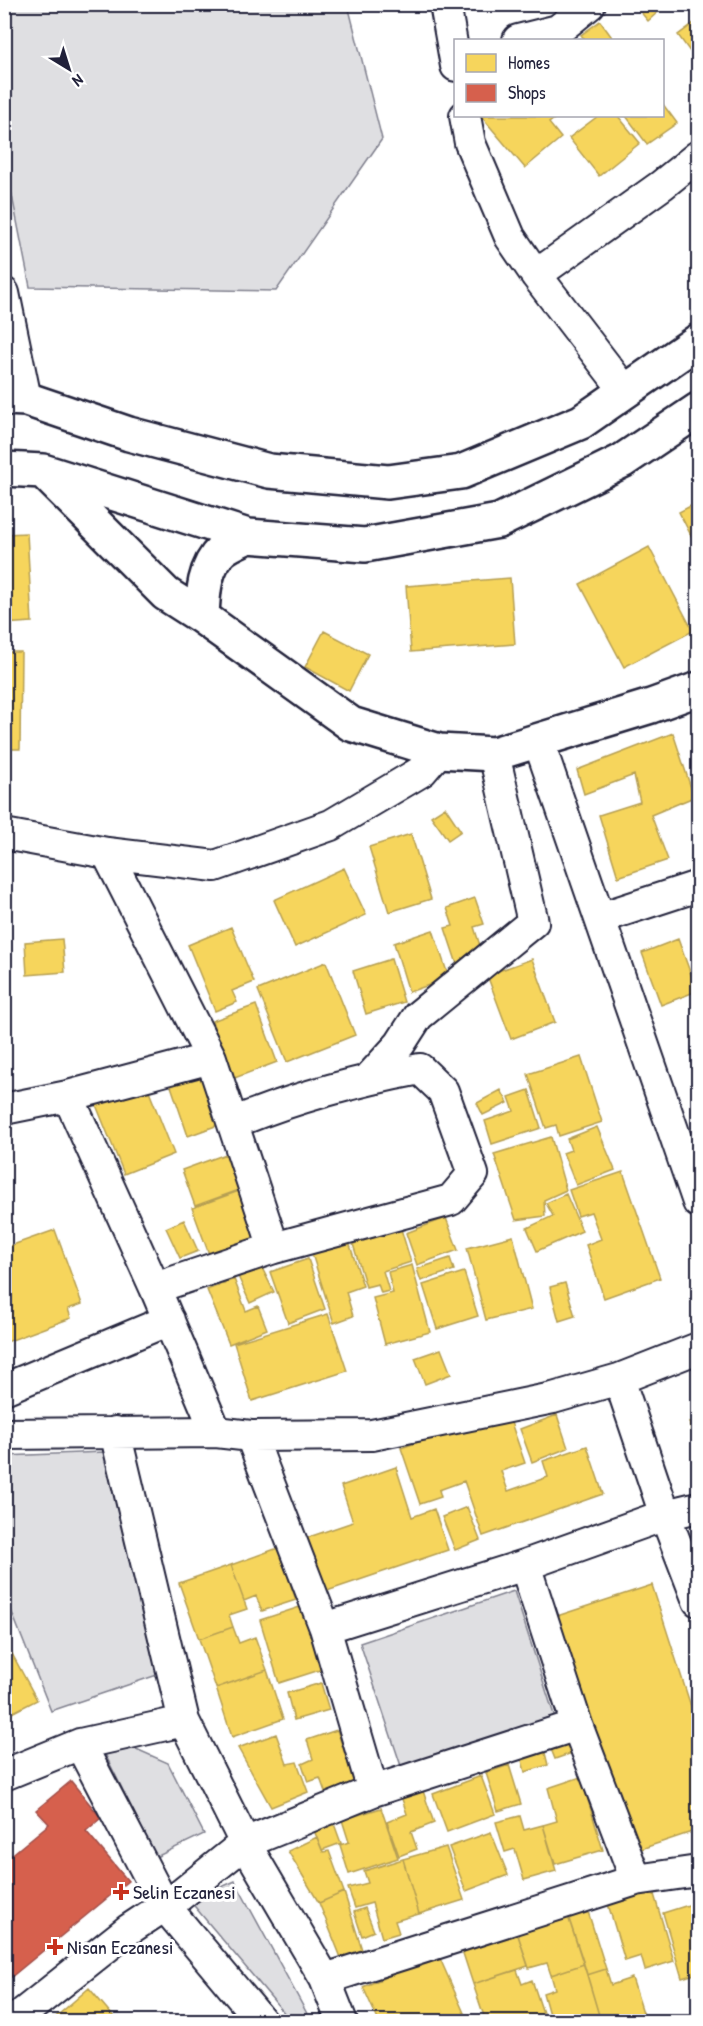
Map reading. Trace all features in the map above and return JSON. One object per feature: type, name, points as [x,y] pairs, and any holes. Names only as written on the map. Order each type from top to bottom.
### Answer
[{"type":"main road","points":[[15,398],[129,434],[269,471],[388,482],[461,472],[581,422],[699,341]]},
{"type":"main road","points":[[4,469],[43,471],[248,536],[365,545],[499,521],[622,461],[699,410]]},
{"type":"main road","points":[[43,471],[166,594],[202,617],[351,724],[439,751],[494,754],[699,689]]},
{"type":"main road","points":[[202,617],[208,568],[223,549],[248,536]]},
{"type":"street","points":[[445,4],[454,54]]},
{"type":"street","points":[[522,39],[558,30],[590,4]]},
{"type":"street","points":[[465,117],[470,143],[510,237],[536,275],[626,392]]},
{"type":"street","points":[[536,275],[699,156]]},
{"type":"street","points":[[4,293],[15,398]]},
{"type":"street","points":[[538,740],[699,1202]]},
{"type":"street","points":[[4,834],[107,852],[215,866],[332,825],[422,771],[439,751]]},
{"type":"street","points":[[369,1078],[400,1044],[418,1016],[533,922],[494,754]]},
{"type":"street","points":[[107,852],[212,1058],[274,1248]]},
{"type":"street","points":[[600,918],[699,886]]},
{"type":"street","points":[[4,1109],[68,1096],[212,1058]]},
{"type":"street","points":[[155,1288],[274,1248],[451,1200],[473,1174],[443,1091],[420,1069],[369,1078],[233,1123]]},
{"type":"street","points":[[68,1096],[155,1288],[216,1432]]},
{"type":"street","points":[[4,1389],[169,1320]]},
{"type":"street","points":[[4,1434],[216,1432],[251,1436],[372,1435],[553,1398],[619,1379],[699,1348]]},
{"type":"street","points":[[619,1379],[664,1515],[699,1601]]},
{"type":"street","points":[[115,1432],[184,1721],[245,1844],[325,1979],[342,2022]]},
{"type":"street","points":[[251,1436],[325,1628],[373,1791]]},
{"type":"street","points":[[325,1628],[525,1564],[664,1515],[699,1507]]},
{"type":"street","points":[[525,1564],[576,1725],[636,1880]]},
{"type":"street","points":[[4,1775],[80,1744],[184,1721]]},
{"type":"street","points":[[12,2022],[128,1930],[178,1897],[245,1844],[373,1791],[576,1725]]},
{"type":"street","points":[[80,1744],[164,1905],[262,2022]]},
{"type":"street","points":[[325,1979],[636,1880],[699,1871]]},
{"type":"shaded area","points":[[4,5],[348,5],[382,139],[276,291],[30,287],[5,160]]},
{"type":"shaded area","points":[[105,1452],[157,1675],[51,1711],[5,1595],[4,1456]]},
{"type":"shaded area","points":[[514,1591],[556,1721],[403,1772],[360,1643]]},
{"type":"shaded area","points":[[134,1748],[168,1763],[204,1834],[156,1857],[105,1754]]},
{"type":"shaded area","points":[[235,1881],[311,2021],[291,2021],[190,1901]]},
{"type":"building: Homes","points":[[634,4],[652,4],[658,12],[648,21]]},
{"type":"building: Homes","points":[[698,20],[698,63],[678,35]]},
{"type":"building: Homes","points":[[600,21],[613,39],[584,39],[581,35]]},
{"type":"building: Homes","points":[[664,106],[677,123],[647,144],[627,117],[664,117]]},
{"type":"building: Homes","points":[[482,117],[557,117],[549,123],[561,138],[525,168]]},
{"type":"building: Homes","points":[[597,117],[619,117],[640,143],[599,176],[569,138]]},
{"type":"building: Homes","points":[[698,502],[698,549],[679,512]]},
{"type":"building: Homes","points":[[27,533],[32,622],[4,624],[4,534]]},
{"type":"building: Homes","points":[[649,547],[693,631],[624,667],[580,584]]},
{"type":"building: Homes","points":[[510,578],[515,644],[411,652],[406,586]]},
{"type":"building: Homes","points":[[324,631],[368,654],[349,691],[305,667]]},
{"type":"building: Homes","points":[[4,652],[21,652],[20,749],[4,749]]},
{"type":"building: Homes","points":[[673,733],[694,797],[651,815],[668,860],[618,877],[599,815],[640,802],[634,775],[584,794],[577,770]]},
{"type":"building: Homes","points":[[445,807],[461,831],[448,840],[431,816]]},
{"type":"building: Homes","points":[[411,834],[431,899],[389,912],[369,847]]},
{"type":"building: Homes","points":[[344,868],[366,915],[295,947],[274,900]]},
{"type":"building: Homes","points":[[475,898],[484,924],[474,927],[484,958],[458,967],[445,928],[453,926],[447,908]]},
{"type":"building: Homes","points":[[231,927],[254,982],[232,991],[237,1002],[215,1011],[188,945]]},
{"type":"building: Homes","points":[[433,930],[449,978],[409,992],[394,943]]},
{"type":"building: Homes","points":[[62,939],[65,972],[27,975],[25,942]]},
{"type":"building: Homes","points":[[678,939],[697,991],[661,1005],[642,953]]},
{"type":"building: Homes","points":[[391,959],[404,1002],[366,1014],[353,971]]},
{"type":"building: Homes","points":[[532,959],[555,1022],[511,1039],[487,975]]},
{"type":"building: Homes","points":[[326,962],[355,1035],[287,1062],[258,990]]},
{"type":"building: Homes","points":[[256,1005],[277,1062],[232,1079],[212,1021]]},
{"type":"building: Homes","points":[[581,1057],[602,1122],[559,1136],[556,1125],[546,1128],[528,1074]]},
{"type":"building: Homes","points":[[203,1075],[221,1124],[188,1136],[171,1086]]},
{"type":"building: Homes","points":[[146,1084],[174,1154],[124,1174],[96,1105]]},
{"type":"building: Homes","points":[[501,1090],[508,1103],[483,1115],[477,1103]]},
{"type":"building: Homes","points":[[529,1090],[541,1128],[492,1144],[485,1121],[514,1111],[509,1097]]},
{"type":"building: Homes","points":[[597,1127],[615,1170],[576,1185],[563,1153],[571,1150],[567,1139]]},
{"type":"building: Homes","points":[[551,1137],[566,1190],[544,1200],[545,1216],[516,1220],[494,1154]]},
{"type":"building: Homes","points":[[226,1154],[239,1190],[195,1206],[182,1170]]},
{"type":"building: Homes","points":[[623,1172],[660,1278],[604,1298],[586,1245],[601,1239],[591,1212],[578,1216],[569,1190]]},
{"type":"building: Homes","points":[[239,1191],[260,1248],[213,1265],[192,1208]]},
{"type":"building: Homes","points":[[566,1194],[582,1231],[537,1251],[527,1228],[553,1216],[546,1203]]},
{"type":"building: Homes","points":[[446,1218],[458,1250],[417,1265],[406,1233]]},
{"type":"building: Homes","points":[[184,1220],[198,1251],[180,1258],[166,1228]]},
{"type":"building: Homes","points":[[401,1229],[411,1262],[383,1271],[389,1291],[381,1293],[378,1284],[366,1287],[353,1244]]},
{"type":"building: Homes","points":[[55,1230],[82,1304],[68,1309],[71,1318],[4,1343],[4,1248]]},
{"type":"building: Homes","points":[[513,1236],[532,1309],[486,1320],[467,1248]]},
{"type":"building: Homes","points":[[349,1242],[363,1286],[346,1292],[353,1316],[334,1323],[312,1254]]},
{"type":"building: Homes","points":[[450,1258],[454,1270],[421,1281],[417,1269]]},
{"type":"building: Homes","points":[[308,1259],[325,1309],[288,1323],[270,1272]]},
{"type":"building: Homes","points":[[260,1264],[274,1292],[250,1303],[237,1274]]},
{"type":"building: Homes","points":[[412,1265],[430,1332],[385,1344],[373,1298],[393,1293],[388,1272]]},
{"type":"building: Homes","points":[[464,1272],[478,1316],[437,1329],[423,1285]]},
{"type":"building: Homes","points":[[234,1279],[246,1311],[258,1306],[267,1329],[229,1344],[207,1290]]},
{"type":"building: Homes","points":[[565,1283],[575,1316],[559,1321],[550,1287]]},
{"type":"building: Homes","points":[[328,1314],[347,1371],[252,1401],[234,1343]]},
{"type":"building: Homes","points":[[441,1349],[451,1374],[425,1384],[415,1358]]},
{"type":"building: Homes","points":[[507,1411],[525,1463],[501,1471],[508,1491],[548,1477],[543,1461],[587,1446],[603,1494],[483,1536],[464,1481],[439,1490],[441,1497],[420,1504],[401,1448]]},
{"type":"building: Homes","points":[[557,1415],[568,1448],[532,1462],[520,1429]]},
{"type":"building: Homes","points":[[698,1420],[698,1443],[694,1444],[690,1422]]},
{"type":"building: Homes","points":[[396,1467],[412,1517],[434,1509],[448,1550],[324,1592],[306,1538],[353,1522],[341,1486]]},
{"type":"building: Homes","points":[[467,1507],[480,1540],[455,1550],[442,1517]]},
{"type":"building: Homes","points":[[278,1548],[296,1600],[262,1611],[256,1596],[244,1601],[231,1565]]},
{"type":"building: Homes","points":[[231,1565],[247,1609],[229,1615],[233,1627],[199,1639],[179,1583]]},
{"type":"building: Homes","points":[[652,1585],[698,1728],[698,1830],[632,1852],[557,1616]]},
{"type":"building: Homes","points":[[303,1606],[323,1669],[279,1683],[260,1620]]},
{"type":"building: Homes","points":[[233,1627],[239,1643],[255,1637],[267,1670],[216,1688],[199,1639]]},
{"type":"building: Homes","points":[[4,1639],[37,1700],[4,1717]]},
{"type":"building: Homes","points":[[267,1670],[283,1719],[232,1737],[216,1688]]},
{"type":"building: Homes","points":[[321,1683],[329,1710],[294,1720],[287,1693]]},
{"type":"building: Homes","points":[[337,1730],[357,1790],[328,1800],[320,1778],[308,1782],[302,1764],[313,1759],[307,1740]]},
{"type":"building: Homes","points":[[564,1733],[572,1753],[555,1759],[547,1739]]},
{"type":"building: Homes","points":[[276,1734],[287,1764],[297,1762],[308,1792],[271,1807],[238,1748]]},
{"type":"building: Homes","points":[[543,1745],[548,1765],[525,1772],[520,1753]]},
{"type":"building: Homes","points":[[509,1765],[521,1804],[498,1811],[486,1773]]},
{"type":"building: Homes","points":[[481,1776],[495,1814],[447,1832],[433,1794]]},
{"type":"building: Homes","points":[[581,1777],[603,1850],[555,1864],[543,1825],[557,1821],[548,1788]]},
{"type":"building: Homes","points":[[422,1788],[434,1823],[411,1832],[417,1849],[399,1856],[387,1822],[407,1814],[401,1796]]},
{"type":"building: Homes","points":[[381,1808],[398,1858],[349,1874],[340,1845],[349,1842],[342,1820]]},
{"type":"building: Homes","points":[[520,1816],[524,1830],[543,1825],[556,1871],[524,1880],[515,1849],[505,1852],[496,1822]]},
{"type":"building: Homes","points":[[333,1821],[341,1843],[322,1850],[313,1828]]},
{"type":"building: Homes","points":[[491,1832],[508,1875],[466,1891],[449,1847]]},
{"type":"building: Homes","points":[[317,1837],[323,1852],[329,1851],[344,1892],[319,1903],[288,1851]]},
{"type":"building: Homes","points":[[446,1847],[464,1900],[419,1914],[403,1859]]},
{"type":"building: Homes","points":[[403,1859],[419,1914],[395,1921],[399,1933],[382,1938],[372,1903],[355,1908],[348,1888],[368,1883],[364,1871]]},
{"type":"building: Homes","points":[[653,1891],[674,1961],[645,1970],[641,1956],[625,1961],[608,1904]]},
{"type":"building: Homes","points":[[344,1892],[363,1953],[342,1960],[319,1903]]},
{"type":"building: Homes","points":[[585,1902],[606,1969],[587,1975],[565,1907]]},
{"type":"building: Homes","points":[[698,1902],[698,1973],[682,1978],[663,1913]]},
{"type":"building: Homes","points":[[565,1907],[584,1964],[551,1975],[547,1963],[529,1968],[514,1923]]},
{"type":"building: Homes","points":[[365,1908],[374,1931],[362,1936],[354,1912]]},
{"type":"building: Homes","points":[[514,1923],[528,1966],[473,1984],[459,1941]]},
{"type":"building: Homes","points":[[438,1954],[468,2022],[379,2022],[363,1987]]},
{"type":"building: Homes","points":[[584,1964],[601,2022],[551,2022],[543,1993],[555,1989],[551,1975]]},
{"type":"building: Homes","points":[[606,1969],[611,1985],[632,1978],[646,2022],[601,2022],[587,1975]]},
{"type":"building: Homes","points":[[517,1970],[522,1984],[532,1980],[546,2022],[486,2022],[473,1984]]},
{"type":"building: Homes","points":[[89,1988],[118,2022],[50,2022]]},
{"type":"building: Shops","points":[[71,1781],[101,1818],[86,1831],[128,1881],[4,1983],[4,1861],[49,1824],[36,1810]]},
{"type":"place","name":"Selin Eczanesi","points":[[121,1892]]},
{"type":"place","name":"Nisan Eczanesi","points":[[55,1947]]}]
